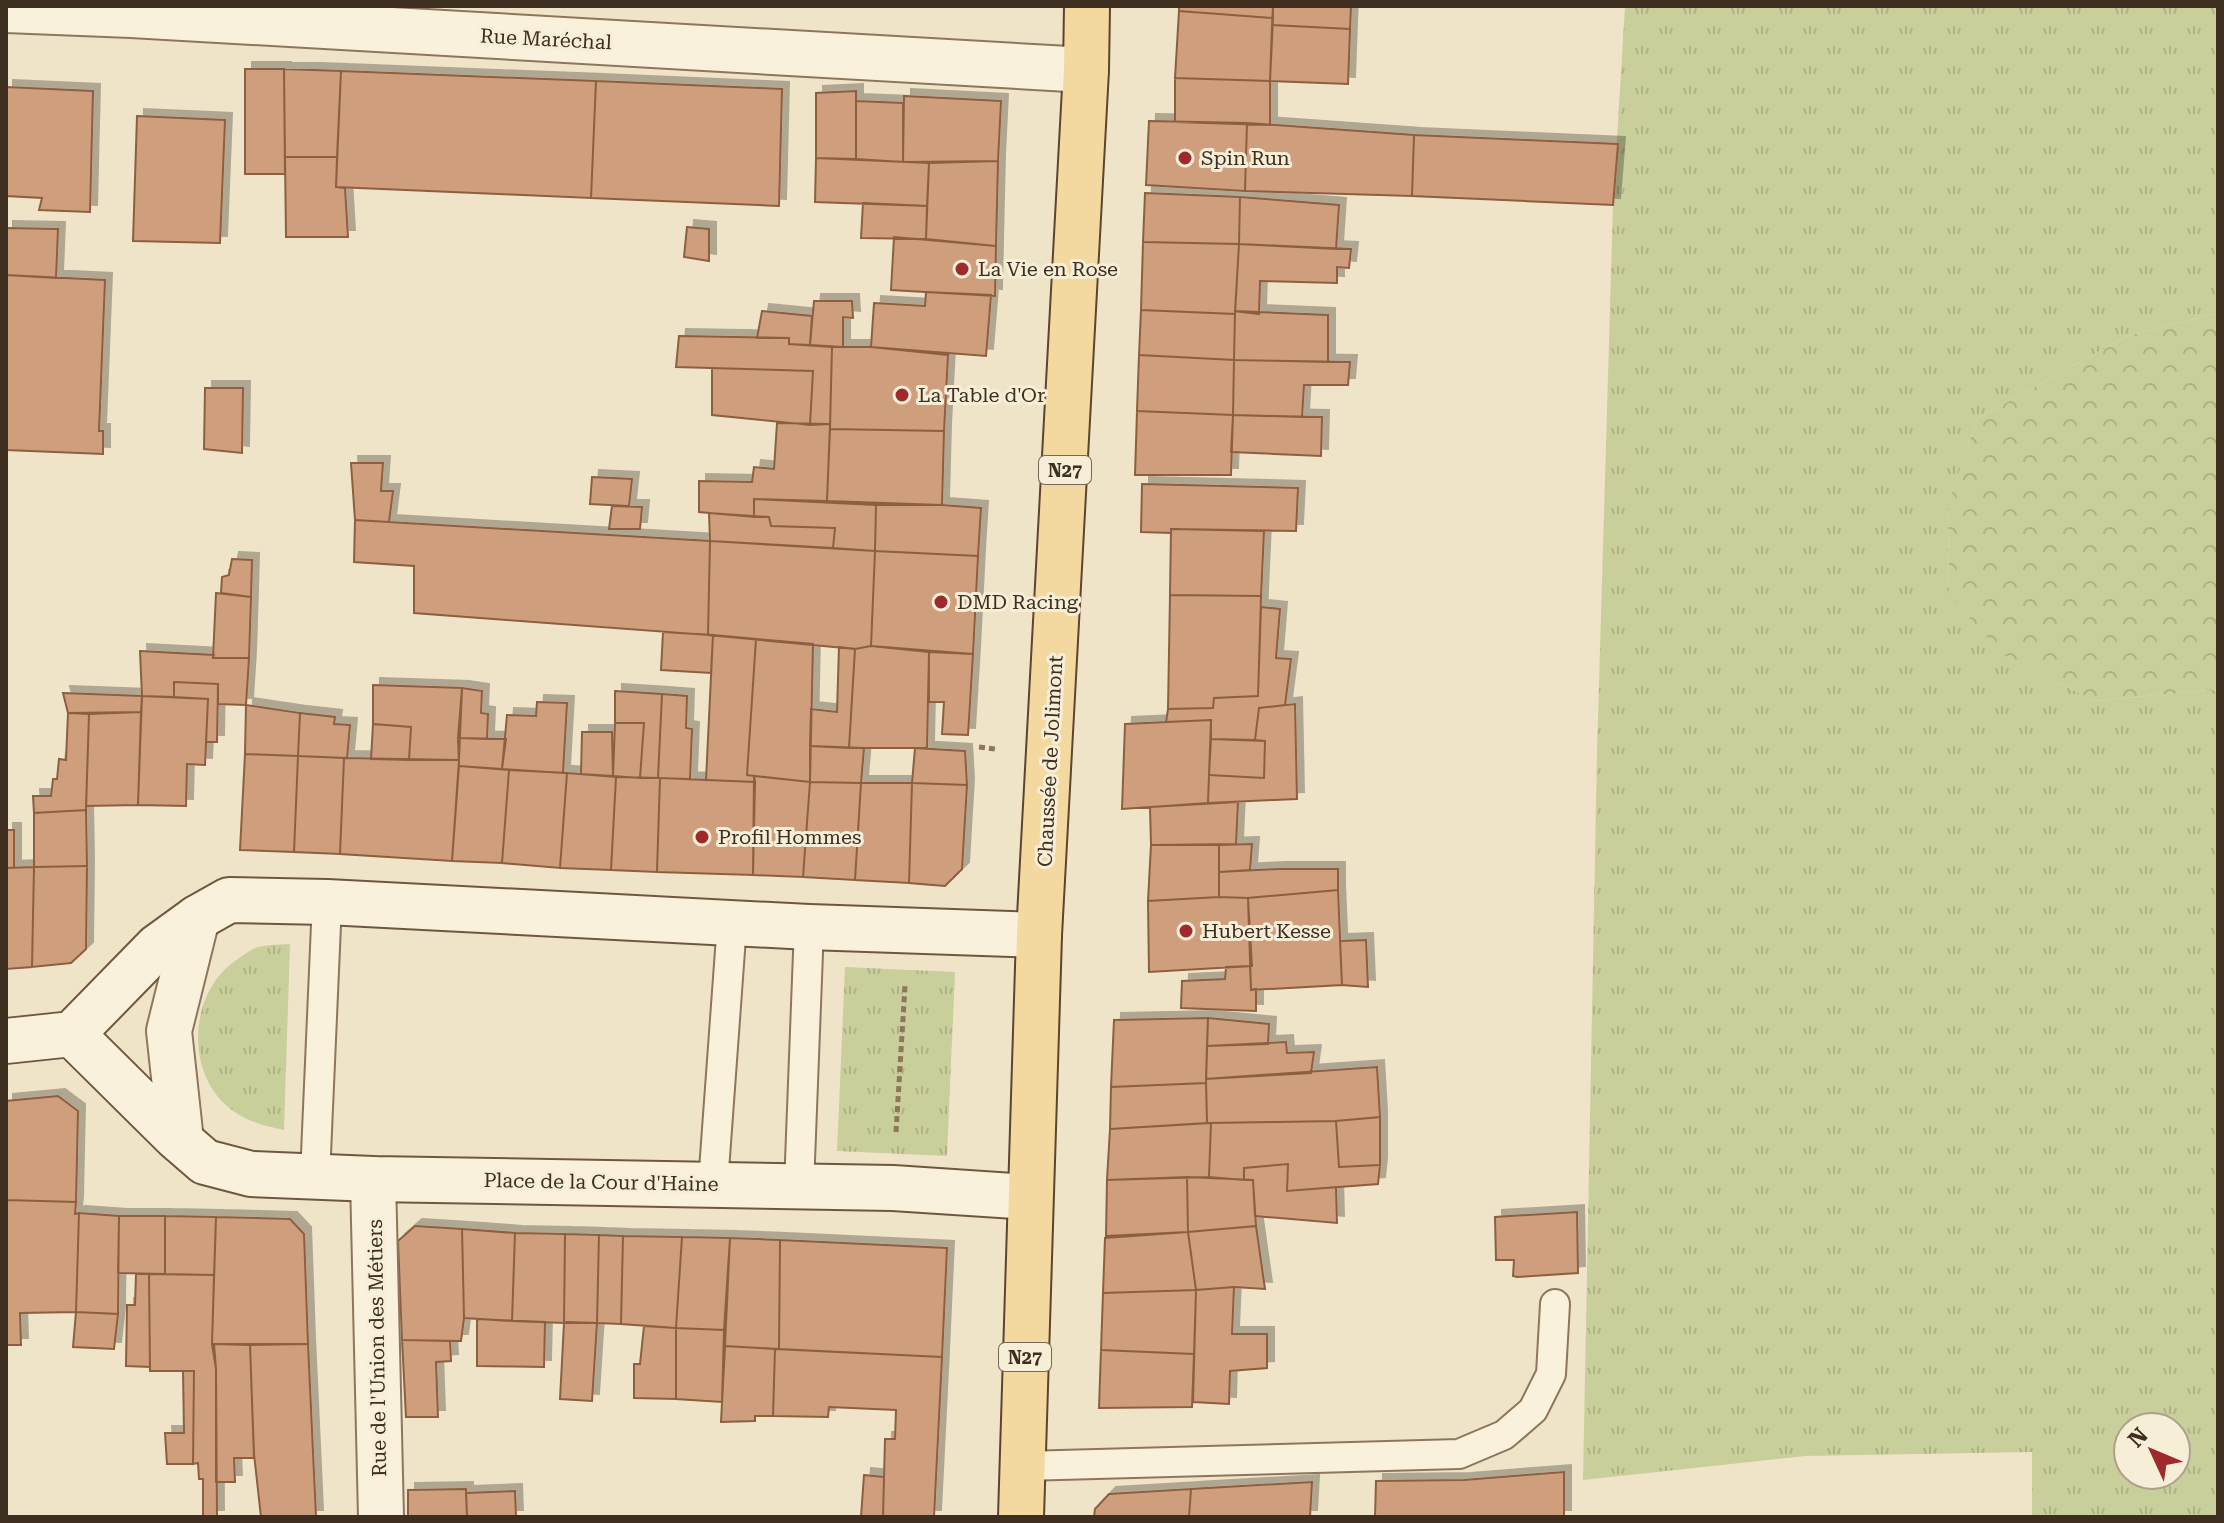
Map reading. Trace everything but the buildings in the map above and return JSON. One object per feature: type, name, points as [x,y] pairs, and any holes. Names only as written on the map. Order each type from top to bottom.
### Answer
[{"type":"main road","name":"Chaussée de Jolimont","points":[[1021,1517],[1039,935],[1087,6]]},
{"type":"street","name":"Rue Maréchal","points":[[6,10],[1086,70]]},
{"type":"street","points":[[6,1041],[72,1034],[157,947],[197,918],[229,900],[1039,935]]},
{"type":"street","points":[[181,1141],[169,1031],[197,918]]},
{"type":"street","name":"Place de la Cour d'Haine","points":[[72,1034],[205,1162],[251,1174],[893,1188],[1030,1197]]},
{"type":"street","name":"Rue de l'Union des Métiers","points":[[373,1179],[381,1517]]},
{"type":"lane","points":[[315,1177],[327,902]]},
{"type":"lane","points":[[713,1184],[732,923]]},
{"type":"lane","points":[[799,1187],[809,927]]},
{"type":"lane","points":[[1023,1466],[1459,1454],[1504,1435],[1533,1410],[1551,1374],[1555,1304]]},
{"type":"path","points":[[979,747],[996,749]]},
{"type":"path","points":[[893,1188],[908,929]]},
{"type":"green space","points":[[1625,6],[2218,6],[2218,313],[2127,336],[1977,419],[1948,505],[1949,595],[2057,682],[2095,701],[2218,689],[2218,1517],[2032,1517],[2032,1452],[1805,1456],[1583,1480],[1597,752],[1613,205]]},
{"type":"green space","points":[[2218,313],[2218,689],[2095,701],[2003,655],[1949,595],[1948,504],[1977,419],[2127,336]]},
{"type":"green space","points":[[290,944],[284,1130],[247,1119],[227,1106],[213,1090],[204,1072],[198,1030],[210,989],[222,972],[254,949]]},
{"type":"green space","points":[[845,967],[955,972],[947,1156],[837,1151]]},
{"type":"place","name":"Spin Run","points":[[1185,158]]},
{"type":"place","name":"La Vie en Rose","points":[[962,269]]},
{"type":"place","name":"La Table d'Or","points":[[902,395]]},
{"type":"place","name":"DMD Racing","points":[[941,602]]},
{"type":"place","name":"Profil Hommes","points":[[702,837]]},
{"type":"place","name":"Hubert Kesse","points":[[1186,931]]}]
